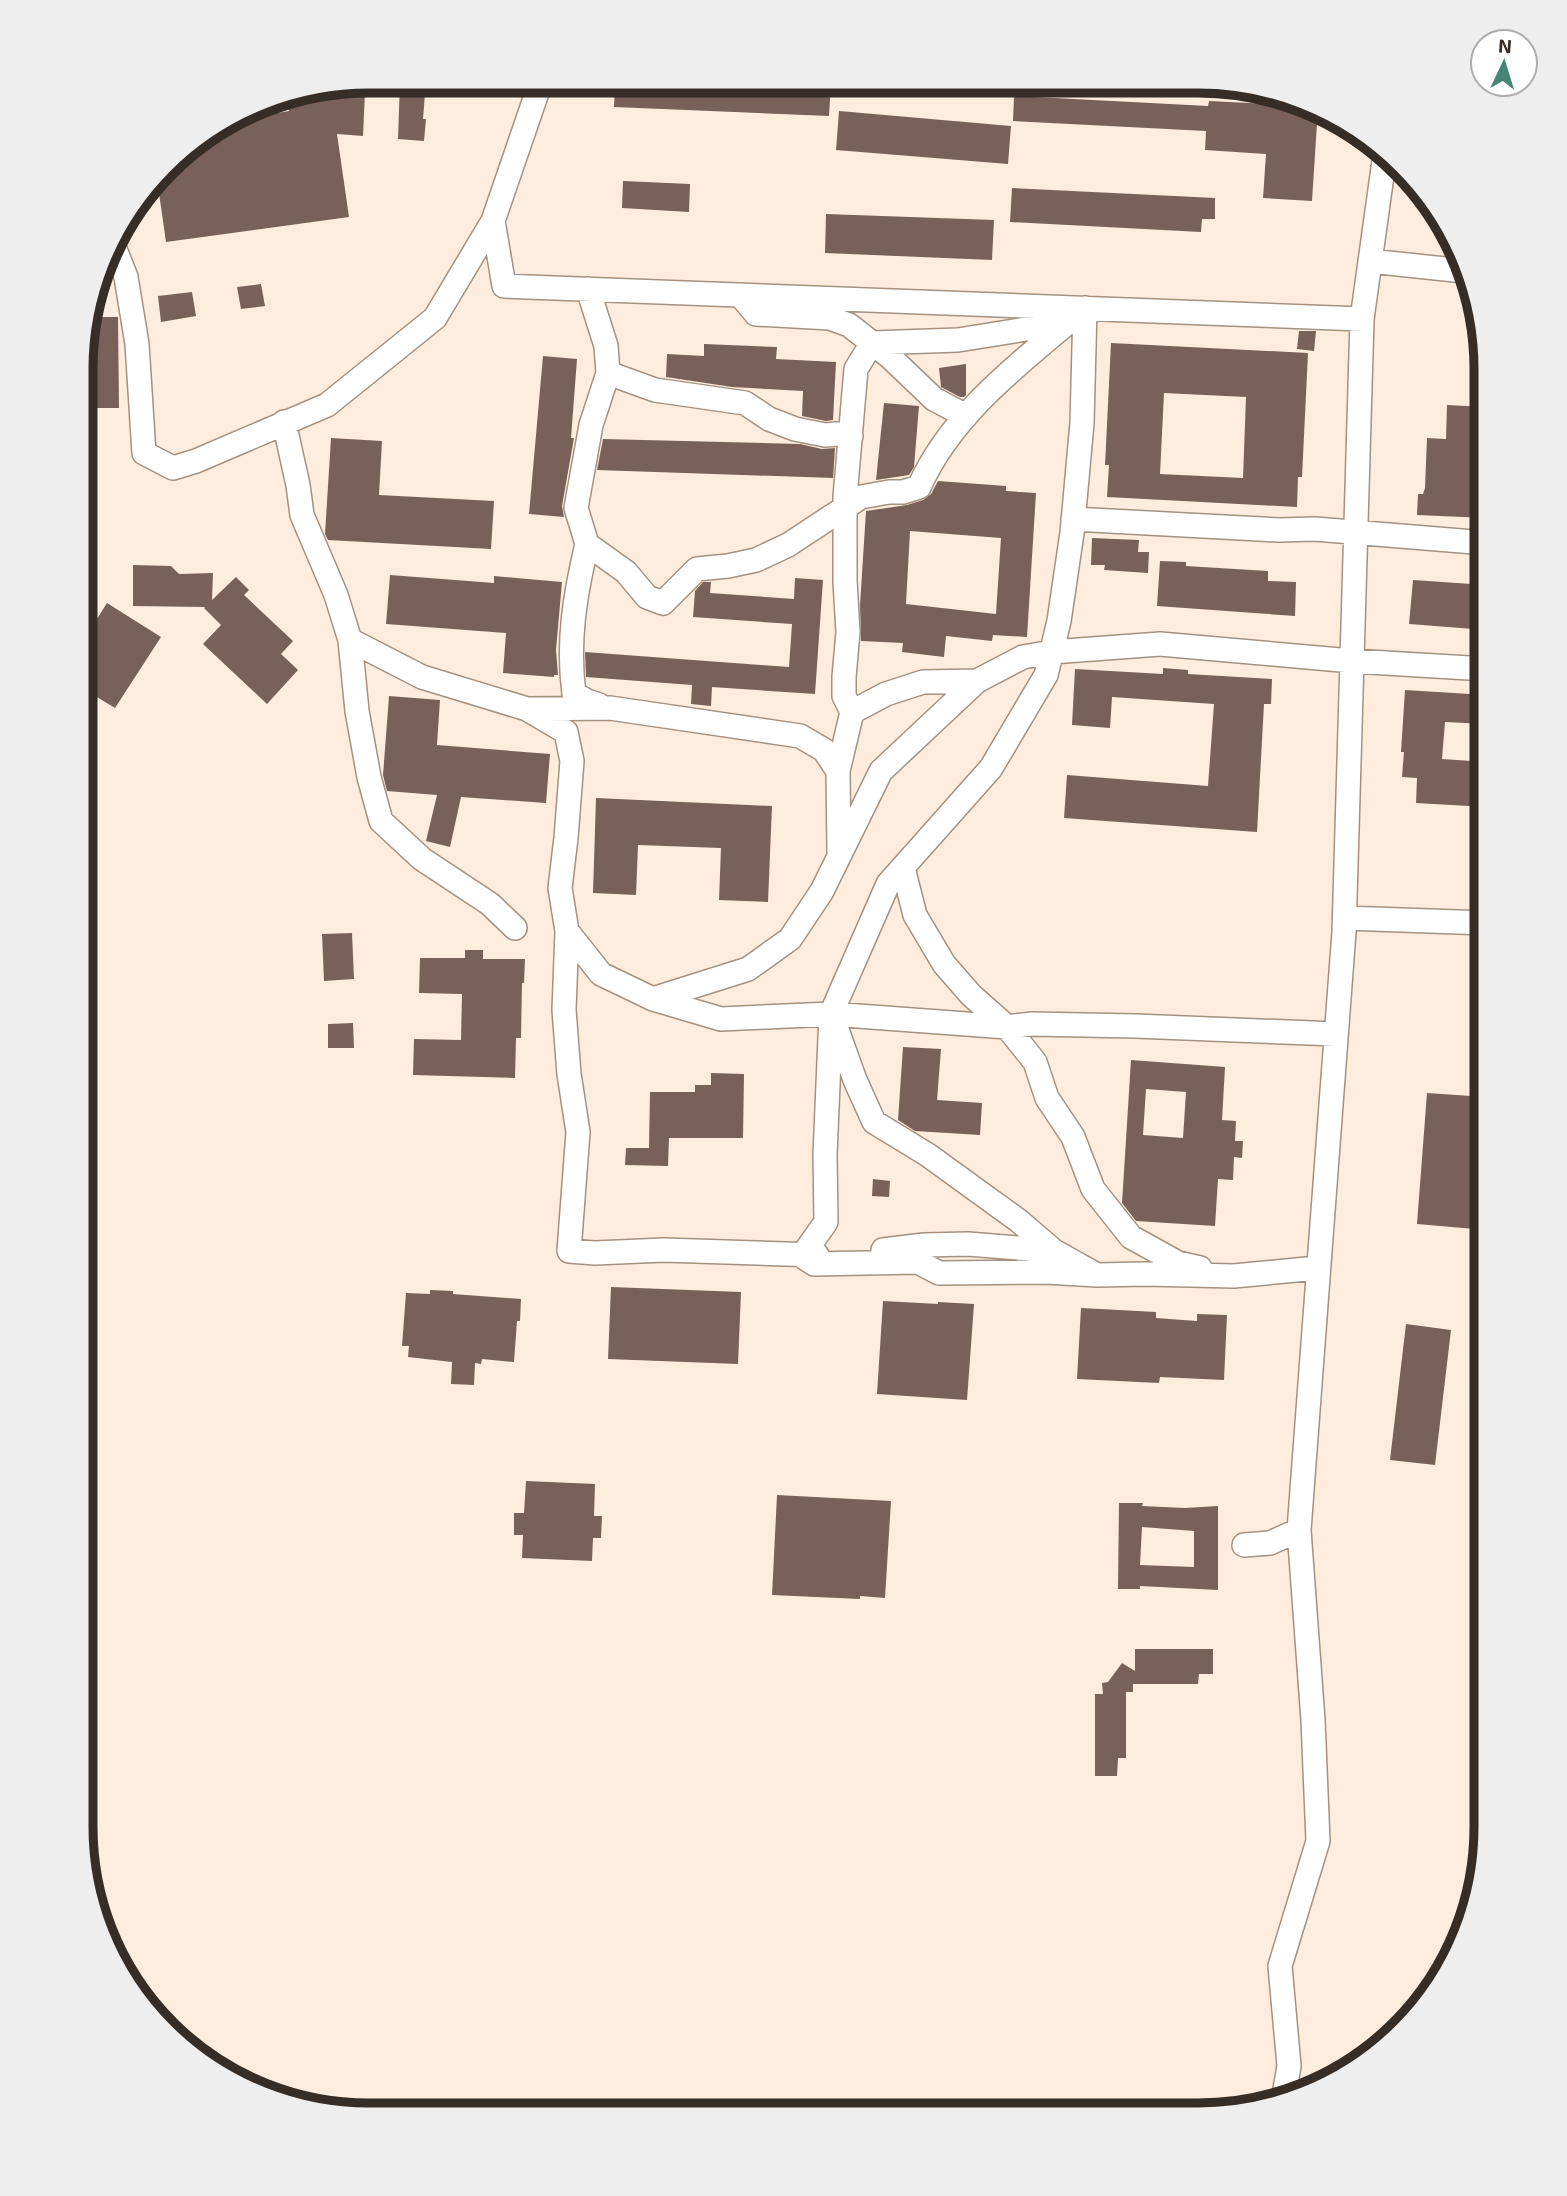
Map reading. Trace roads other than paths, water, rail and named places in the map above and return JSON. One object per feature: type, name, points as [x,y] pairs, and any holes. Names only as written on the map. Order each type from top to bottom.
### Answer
[{"type":"street","points":[[117,255],[126,277],[137,344],[144,453],[173,468],[196,461],[327,405],[435,318],[493,221],[537,93]]},
{"type":"street","points":[[1293,2087],[1280,1966],[1318,1841],[1313,1720],[1299,1530],[1345,918],[1362,319],[1384,165]]},
{"type":"street","points":[[493,221],[504,286],[1362,319]]},
{"type":"street","points":[[1370,261],[1456,270]]},
{"type":"street","points":[[588,289],[606,346],[608,373],[590,425],[576,508],[587,544],[575,596],[570,652],[574,694],[610,708],[800,736],[824,750],[838,771]]},
{"type":"street","points":[[740,295],[756,314],[830,318],[849,325],[890,357],[934,399],[966,416]]},
{"type":"street","points":[[872,343],[958,340],[1045,326],[1085,308]]},
{"type":"street","points":[[587,544],[626,572],[646,597],[663,603],[697,569],[756,560],[788,545],[861,497],[904,492],[919,487],[947,436],[999,380],[1085,308]]},
{"type":"street","points":[[802,1256],[826,1222],[825,1155],[831,1014],[888,884],[991,768],[1046,675],[1059,621],[1073,519],[1082,423],[1085,308]]},
{"type":"street","points":[[839,856],[838,771],[852,712],[844,696],[848,622],[845,581],[846,507],[850,436],[856,369],[872,343]]},
{"type":"street","points":[[608,373],[654,390],[745,403],[769,419],[795,429],[825,435],[850,436]]},
{"type":"street","points":[[284,422],[302,515],[336,595],[350,640],[357,710],[369,777],[381,821],[422,859],[490,904],[514,928]]},
{"type":"street","points":[[1073,519],[1279,530],[1315,529],[1474,542]]},
{"type":"street","points":[[350,640],[422,677],[527,709],[566,732],[572,761],[560,888],[567,930],[564,1010],[569,1074],[579,1132],[569,1251],[595,1253],[664,1250],[802,1256],[852,1254],[924,1245],[968,1244],[1054,1251]]},
{"type":"street","points":[[653,999],[748,969],[790,939],[822,891],[881,771],[977,681],[1023,657],[1052,652],[1160,644],[1474,668]]},
{"type":"street","points":[[852,712],[886,694],[923,682],[977,681]]},
{"type":"street","points":[[527,709],[610,708]]},
{"type":"street","points":[[903,868],[915,915],[944,964],[971,995],[1007,1027],[1035,1062],[1048,1098],[1073,1137],[1093,1189],[1130,1237],[1178,1263],[1234,1276]]},
{"type":"street","points":[[1345,918],[1474,923]]},
{"type":"street","points":[[567,930],[601,974],[653,999],[721,1019],[831,1014],[1007,1027],[1032,1024],[1135,1026],[1336,1034]]},
{"type":"street","points":[[831,1014],[855,1080],[874,1122],[928,1155],[1019,1221],[1054,1251],[1097,1275]]},
{"type":"street","points":[[802,1256],[814,1264],[918,1262],[939,1273],[1234,1276],[1317,1268]]},
{"type":"street","points":[[1244,1545],[1270,1543],[1299,1530]]},
{"type":"street","points":[[1285,2090],[1289,2066]]}]
